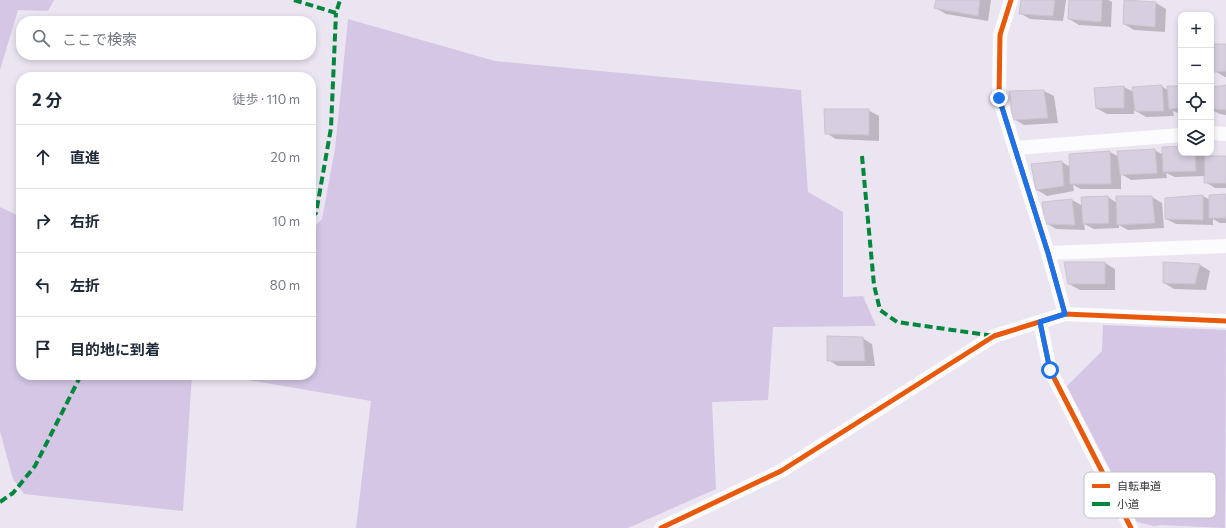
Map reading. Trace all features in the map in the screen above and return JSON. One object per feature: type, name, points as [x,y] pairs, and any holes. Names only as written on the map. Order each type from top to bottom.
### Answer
[{"type":"street","points":[[1011,0],[1000,35],[999,98],[1048,253],[1065,314]]},
{"type":"street","points":[[1214,133],[1226,134]]},
{"type":"street","points":[[1015,148],[1178,136]]},
{"type":"street","points":[[1048,253],[1226,246]]},
{"type":"street","points":[[661,528],[781,471],[994,336],[1065,314],[1226,321]]},
{"type":"street","points":[[1040,322],[1050,370],[1102,472]]},
{"type":"street","points":[[1126,518],[1131,528]]},
{"type":"shaded area","points":[[0,0],[54,0],[48,11],[18,10],[0,70]]},
{"type":"shaded area","points":[[348,19],[495,61],[801,90],[808,192],[843,212],[843,297],[863,296],[876,326],[773,327],[768,400],[712,402],[716,489],[628,528],[356,528],[371,401],[247,380],[316,380],[316,225],[322,219],[335,149]]},
{"type":"shaded area","points":[[0,207],[16,215],[16,380],[192,380],[183,511],[24,494],[13,479],[0,431]]},
{"type":"shaded area","points":[[1103,325],[1226,330],[1225,528],[1154,526],[1137,522],[1135,518],[1216,518],[1216,472],[1111,472],[1067,386],[1102,351]]},
{"type":"building","points":[[936,0],[980,0],[978,16],[934,8]]},
{"type":"building","points":[[1021,0],[1055,0],[1053,16],[1019,14]]},
{"type":"building","points":[[1069,0],[1102,0],[1101,22],[1068,19]]},
{"type":"building","points":[[1124,0],[1156,2],[1155,27],[1123,24]]},
{"type":"building","points":[[1214,44],[1226,44],[1226,71],[1214,72]]},
{"type":"building","points":[[1162,85],[1164,111],[1135,111],[1132,87]]},
{"type":"building","points":[[1226,85],[1226,110],[1214,109],[1214,87]]},
{"type":"building","points":[[1124,86],[1124,108],[1096,108],[1094,88]]},
{"type":"building","points":[[1167,86],[1178,86],[1178,108],[1169,109]]},
{"type":"building","points":[[1044,90],[1048,118],[1013,120],[1009,91]]},
{"type":"building","points":[[824,109],[869,109],[869,135],[825,134]]},
{"type":"building","points":[[1178,146],[1178,156],[1195,156],[1196,171],[1163,172],[1162,147]]},
{"type":"building","points":[[1155,149],[1157,173],[1120,175],[1117,151]]},
{"type":"building","points":[[1110,151],[1111,184],[1070,184],[1069,154]]},
{"type":"building","points":[[1205,156],[1226,156],[1226,183],[1204,183]]},
{"type":"building","points":[[1062,161],[1064,186],[1036,190],[1031,164]]},
{"type":"building","points":[[1226,194],[1226,218],[1209,218],[1209,195]]},
{"type":"building","points":[[1203,195],[1203,220],[1165,219],[1165,198]]},
{"type":"building","points":[[1108,196],[1109,223],[1083,224],[1081,197]]},
{"type":"building","points":[[1116,196],[1152,196],[1155,223],[1117,225]]},
{"type":"building","points":[[1072,199],[1075,225],[1045,224],[1042,202]]},
{"type":"building","points":[[1064,262],[1105,262],[1105,284],[1068,284]]},
{"type":"building","points":[[1163,262],[1200,264],[1195,284],[1163,283]]},
{"type":"building","points":[[827,336],[863,337],[865,361],[827,361]]},
{"type":"marked path","points":[[294,0],[336,13],[340,0]]},
{"type":"marked path","points":[[316,213],[331,128],[336,13]]},
{"type":"marked path","points":[[862,156],[874,285],[880,310],[897,322],[994,336]]},
{"type":"marked path","points":[[0,502],[13,493],[35,466],[78,380]]},
{"type":"cycle path","points":[[1011,0],[1000,35],[999,98],[1048,253],[1065,314]]},
{"type":"cycle path","points":[[661,528],[781,471],[994,336],[1065,314],[1226,321]]},
{"type":"cycle path","points":[[1040,322],[1050,370],[1102,472]]},
{"type":"cycle path","points":[[1126,518],[1131,528]]},
{"type":"route","points":[[999,98],[1048,253],[1065,314],[1040,322],[1050,370]]}]
